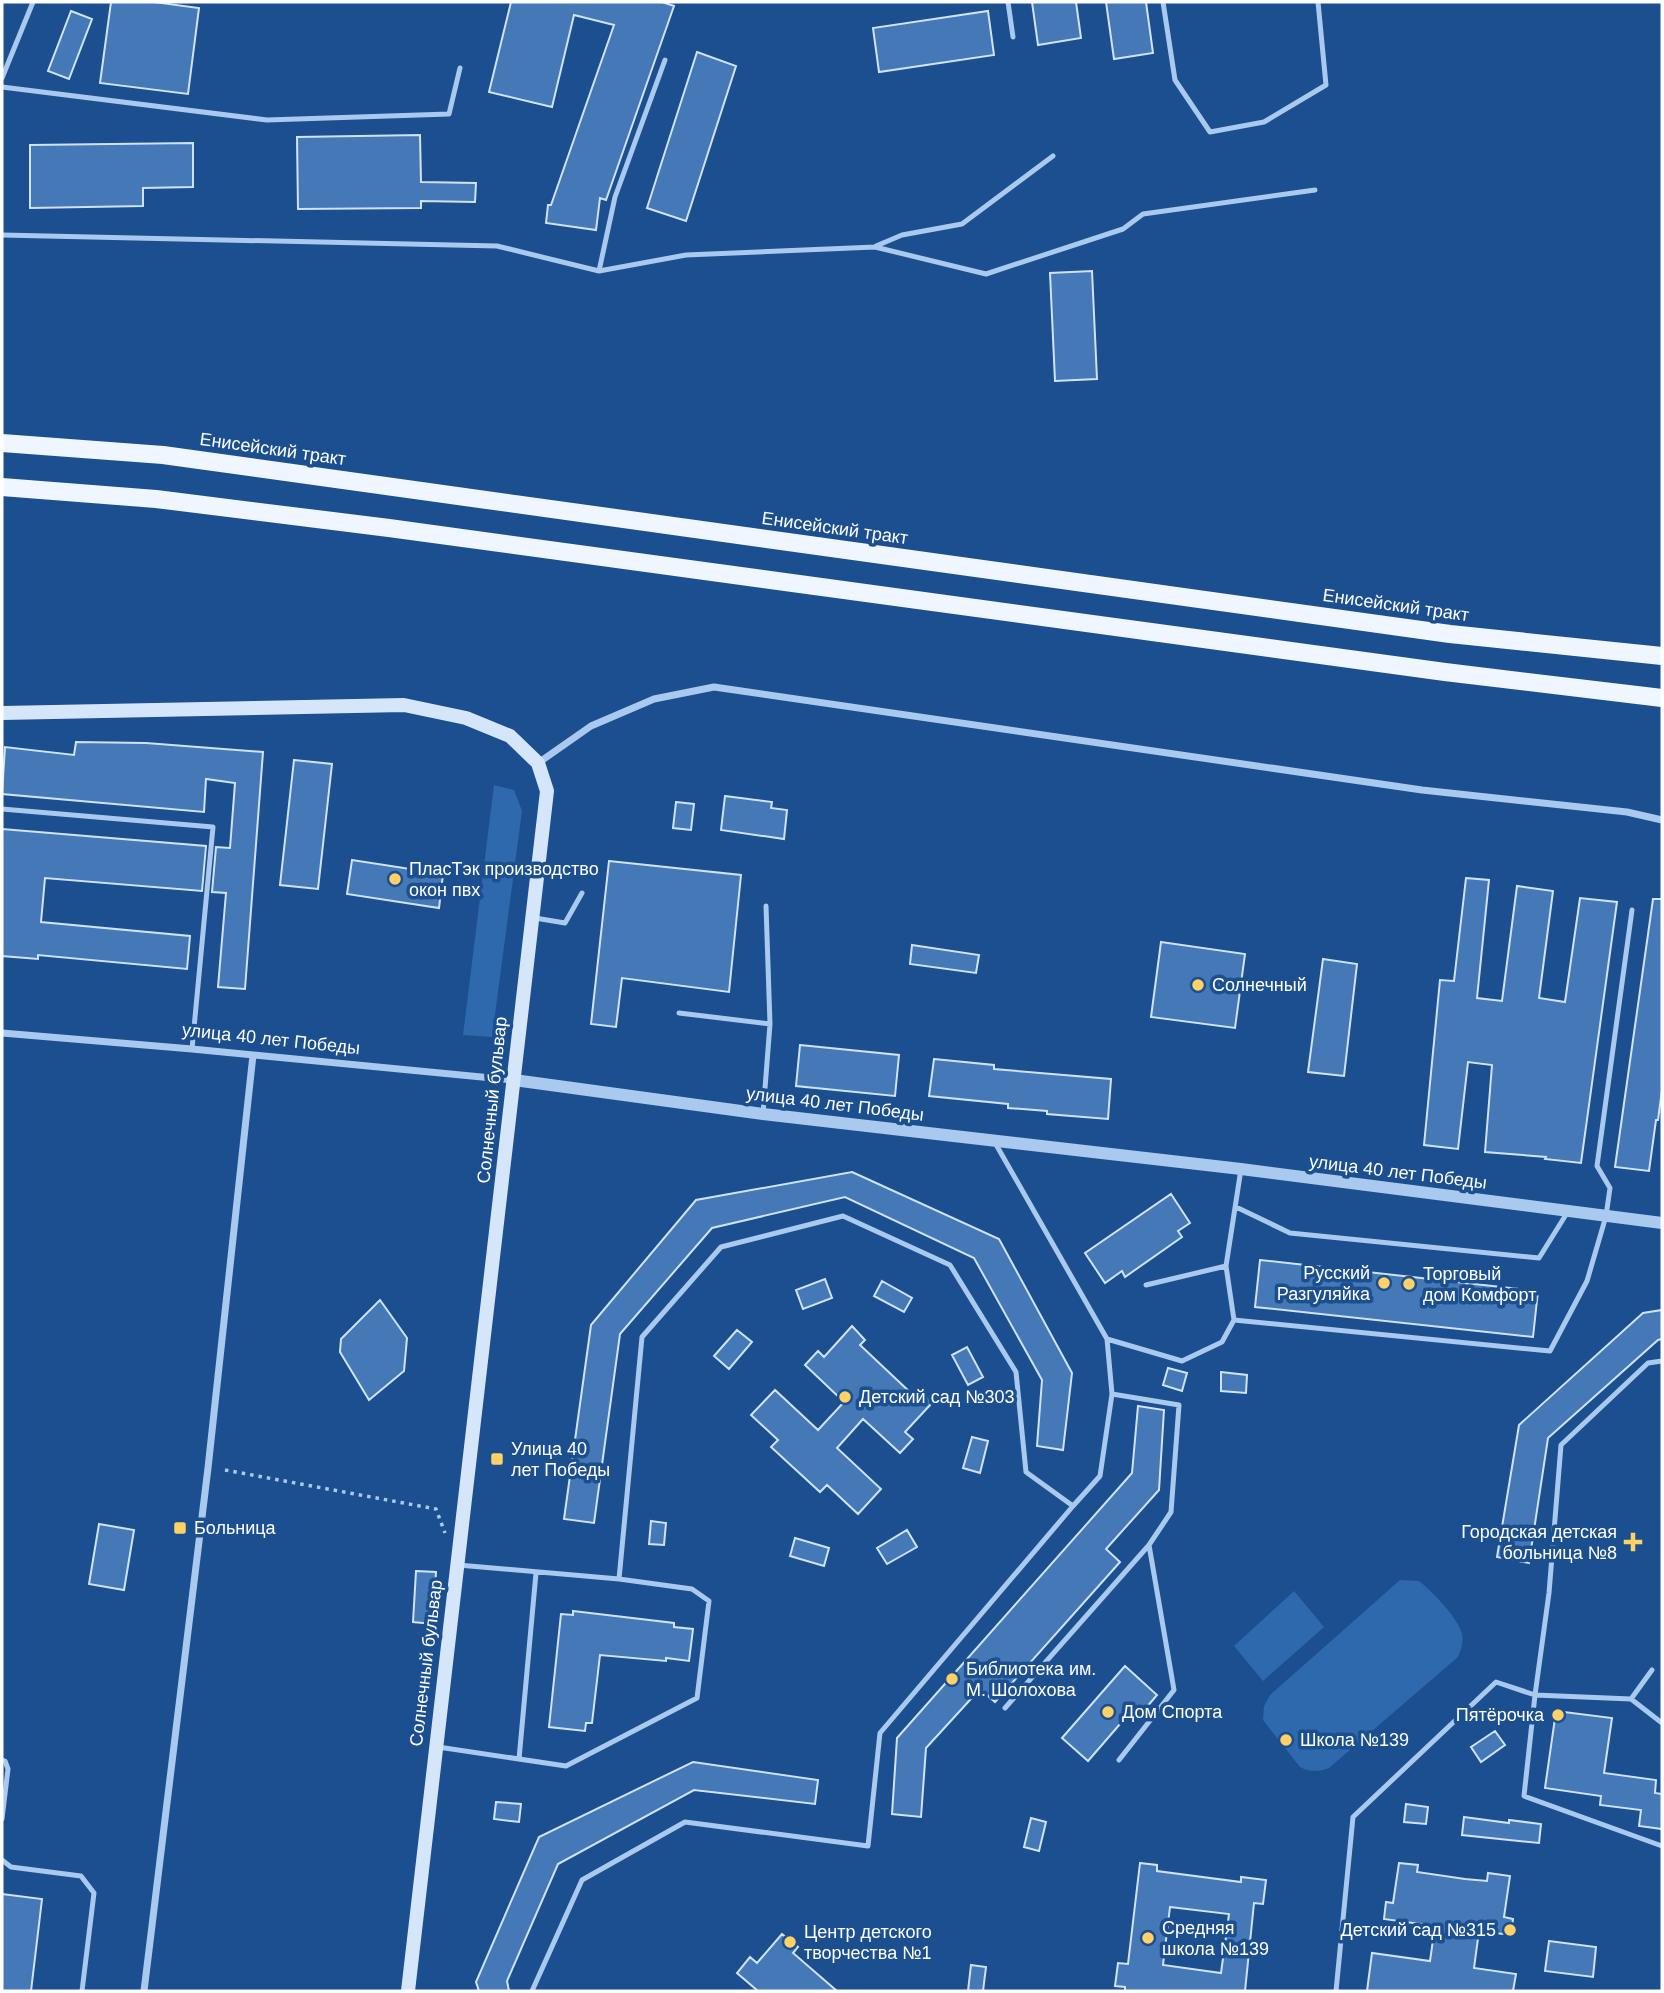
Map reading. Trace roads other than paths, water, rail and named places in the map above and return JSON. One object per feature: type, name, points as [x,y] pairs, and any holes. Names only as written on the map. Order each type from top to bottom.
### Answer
[{"type":"main road","name":"Енисейский тракт","points":[[2,443],[177,456],[1450,634],[1662,656]]},
{"type":"main road","points":[[2,487],[156,499],[334,521],[1445,672],[1662,698]]},
{"type":"main road","points":[[2,713],[404,705],[466,718],[510,736],[538,763]]},
{"type":"main road","name":"Солнечный бульвар","points":[[408,1991],[547,791],[538,763]]},
{"type":"street","points":[[538,763],[604,720],[654,699],[714,687],[1422,790],[1627,812],[1662,820]]},
{"type":"street","name":"улица 40 лет Победы","points":[[2,1033],[514,1080],[763,1114],[1241,1169],[1662,1223]]},
{"type":"street","points":[[144,1991],[211,1441],[253,1055]]},
{"type":"lane","points":[[2,78],[33,2]]},
{"type":"lane","points":[[1007,2],[1013,37]]},
{"type":"lane","points":[[1163,2],[1175,80],[1210,132],[1265,122],[1326,85],[1318,2]]},
{"type":"lane","points":[[599,271],[615,197],[665,60]]},
{"type":"lane","points":[[2,88],[267,120],[449,114],[460,68]]},
{"type":"lane","points":[[875,247],[902,235],[962,224],[1053,156]]},
{"type":"lane","points":[[2,235],[497,246],[599,271],[686,255],[875,247],[986,274],[1123,229],[1143,214],[1315,190]]},
{"type":"lane","points":[[2,809],[213,827],[192,1049]]},
{"type":"lane","points":[[531,918],[565,923],[582,893]]},
{"type":"lane","points":[[763,1114],[770,1024],[766,906]]},
{"type":"lane","points":[[1234,1320],[1550,1351],[1587,1281],[1606,1216],[1610,1188],[1597,1166],[1632,910]]},
{"type":"lane","points":[[679,1013],[770,1024]]},
{"type":"lane","points":[[532,1991],[582,1880],[685,1822],[868,1846],[880,1733],[1100,1476],[1112,1394],[1107,1339],[993,1140]]},
{"type":"lane","points":[[1107,1339],[1182,1361],[1222,1342],[1234,1320],[1226,1266],[1241,1169]]},
{"type":"lane","points":[[1236,1207],[1290,1233],[1539,1258],[1568,1211]]},
{"type":"lane","points":[[619,1579],[642,1337],[721,1247],[843,1216],[950,1265],[1016,1372],[1026,1472],[1073,1506]]},
{"type":"lane","points":[[1146,1285],[1226,1266]]},
{"type":"lane","points":[[1662,1361],[1648,1363],[1561,1445],[1549,1593],[1524,1796],[1662,1846]]},
{"type":"lane","points":[[1004,1708],[1149,1545],[1171,1512],[1179,1405],[1112,1394]]},
{"type":"lane","points":[[1119,1760],[1174,1690],[1149,1545]]},
{"type":"lane","points":[[435,1747],[566,1766],[697,1698],[709,1601],[692,1589],[619,1579],[458,1565]]},
{"type":"lane","points":[[519,1759],[536,1573]]},
{"type":"lane","points":[[1631,1699],[1652,1670]]},
{"type":"lane","points":[[1336,1991],[1353,1816],[1496,1682],[1535,1695],[1631,1699],[1662,1723]]},
{"type":"lane","points":[[2,1760],[5,1760],[8,1769],[2,1819]]},
{"type":"lane","points":[[2,1860],[11,1867],[81,1876],[93,1893],[82,1991]]},
{"type":"place","name":"ПласТэк производство окон пвх","points":[[395,879]]},
{"type":"place","name":"Солнечный","points":[[1198,985]]},
{"type":"place","name":"Русский Разгуляйка","points":[[1384,1283]]},
{"type":"place","name":"Торговый дом Комфорт","points":[[1409,1284]]},
{"type":"place","name":"Детский сад №303","points":[[845,1397]]},
{"type":"place","name":"Улица 40 лет Победы","points":[[497,1459]]},
{"type":"place","name":"Больница","points":[[180,1528]]},
{"type":"place","name":"Городская детская больница №8","points":[[1633,1542]]},
{"type":"place","name":"Библиотека им. М. Шолохова","points":[[952,1679]]},
{"type":"place","name":"Дом Спорта","points":[[1108,1712]]},
{"type":"place","name":"Пятёрочка","points":[[1558,1715]]},
{"type":"place","name":"Школа №139","points":[[1286,1740]]},
{"type":"place","name":"Детский сад №315","points":[[1510,1930]]},
{"type":"place","name":"Средняя школа №139","points":[[1148,1938]]},
{"type":"place","name":"Центр детского творчества №1","points":[[790,1942]]}]
